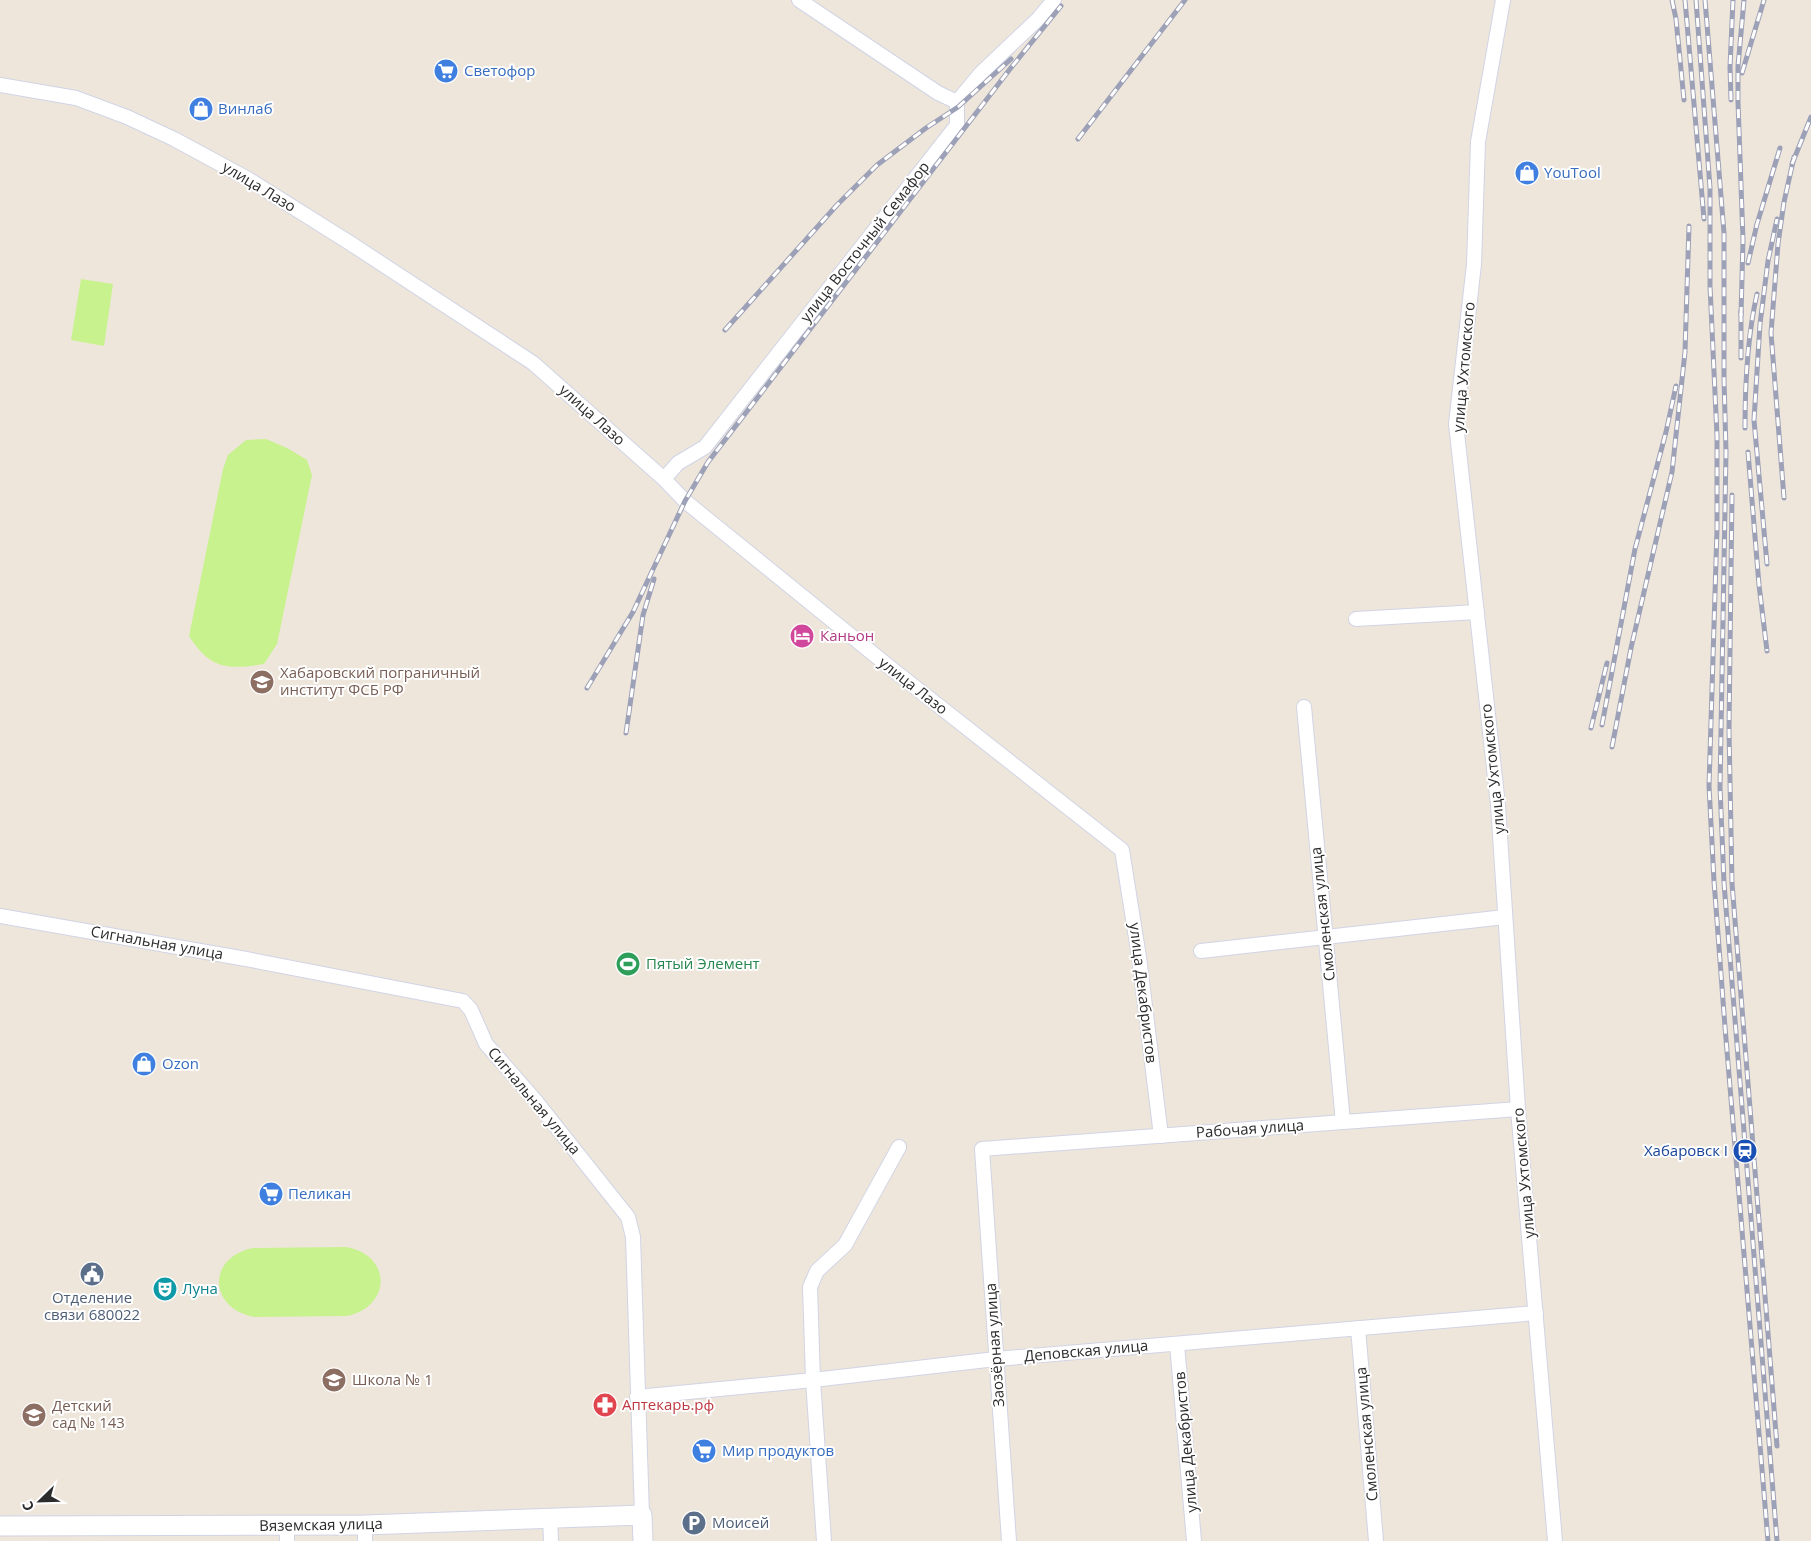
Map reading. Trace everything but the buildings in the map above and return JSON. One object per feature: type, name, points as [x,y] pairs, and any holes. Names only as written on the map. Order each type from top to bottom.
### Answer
[{"type":"street","points":[[799,0],[938,92],[958,102],[981,73],[1038,19],[1054,0]]},
{"type":"street","name":"улица Ухтомского","points":[[1503,0],[1478,142],[1474,264],[1456,424],[1498,805],[1518,1109],[1555,1541]]},
{"type":"street","name":"улица Лазо","points":[[0,85],[76,98],[119,114],[174,139],[248,179],[350,243],[532,363],[664,479],[685,501],[892,669],[1122,850]]},
{"type":"street","name":"улица Восточный Семафор","points":[[664,479],[678,463],[706,447],[957,125],[958,102]]},
{"type":"street","points":[[1356,619],[1477,612]]},
{"type":"street","name":"Смоленская улица","points":[[1304,707],[1344,1122]]},
{"type":"street","name":"улица Декабристов","points":[[1122,850],[1139,957],[1161,1136]]},
{"type":"street","name":"Сигнальная улица","points":[[0,916],[246,959],[463,1001],[471,1010],[486,1044],[534,1100],[628,1217],[633,1238],[643,1541]]},
{"type":"street","points":[[1201,951],[1505,917]]},
{"type":"street","name":"Рабочая улица","points":[[982,1149],[1518,1109]]},
{"type":"street","points":[[824,1541],[813,1380],[810,1287],[817,1271],[845,1245],[899,1147]]},
{"type":"street","name":"Заозёрная улица","points":[[982,1149],[1009,1541]]},
{"type":"street","name":"Деповская улица","points":[[637,1397],[813,1380],[996,1359],[1536,1312]]},
{"type":"street","name":"Смоленская улица","points":[[1358,1328],[1376,1541]]},
{"type":"street","name":"улица Декабристов","points":[[1177,1344],[1194,1541]]},
{"type":"street","name":"Вяземская улица","points":[[0,1526],[287,1534],[365,1533],[550,1518],[642,1515]]},
{"type":"street","points":[[550,1518],[551,1541]]},
{"type":"green space","points":[[81,279],[113,284],[104,346],[71,340]]},
{"type":"green space","points":[[266,439],[287,448],[307,460],[312,475],[277,644],[264,664],[240,667],[220,665],[204,655],[189,636],[223,469],[228,455],[246,440]]},
{"type":"green space","points":[[346,1247],[361,1252],[372,1260],[378,1270],[381,1281],[379,1292],[372,1302],[362,1310],[347,1316],[254,1317],[239,1312],[228,1304],[221,1294],[219,1282],[221,1271],[227,1261],[238,1253],[253,1248]]},
{"type":"railway","points":[[1078,139],[1185,0]]},
{"type":"railway","points":[[1672,0],[1676,19],[1684,100]]},
{"type":"railway","points":[[1685,0],[1704,219]]},
{"type":"railway","points":[[1696,0],[1710,188],[1710,286],[1717,436],[1717,529],[1709,786],[1725,1027],[1768,1541]]},
{"type":"railway","points":[[1705,0],[1724,233],[1726,452],[1720,787],[1724,883],[1777,1541]]},
{"type":"railway","points":[[1731,100],[1730,67],[1733,0]]},
{"type":"railway","points":[[1741,316],[1743,240],[1738,66],[1744,0]]},
{"type":"railway","points":[[1742,73],[1764,0]]},
{"type":"railway","points":[[587,688],[633,612],[685,501],[708,462],[1010,69],[1061,6]]},
{"type":"railway","points":[[725,330],[837,205],[877,165],[926,128],[958,107],[1011,59]]},
{"type":"railway","points":[[1792,164],[1811,117]]},
{"type":"railway","points":[[1748,263],[1757,224],[1780,148]]},
{"type":"railway","points":[[1784,498],[1771,333],[1778,244],[1784,202],[1794,157]]},
{"type":"railway","points":[[1767,564],[1754,420],[1760,324],[1768,261],[1777,219]]},
{"type":"railway","points":[[1612,747],[1631,648],[1672,472],[1685,352],[1689,226]]},
{"type":"railway","points":[[1745,428],[1747,361],[1757,294]]},
{"type":"railway","points":[[1741,311],[1741,358]]},
{"type":"railway","points":[[1602,725],[1635,549],[1666,432],[1676,386]]},
{"type":"railway","points":[[1748,452],[1759,585],[1767,651]]},
{"type":"railway","points":[[1732,495],[1729,730],[1732,883],[1777,1446]]},
{"type":"railway","points":[[626,733],[643,615],[654,579]]},
{"type":"railway","points":[[1591,728],[1607,663]]},
{"type":"place","name":"Светофор","points":[[446,71]]},
{"type":"place","name":"Винлаб","points":[[201,109]]},
{"type":"place","name":"YouTool","points":[[1527,173]]},
{"type":"place","name":"Каньон","points":[[802,636]]},
{"type":"place","name":"Хабаровский пограничный институт ФСБ РФ","points":[[262,682]]},
{"type":"place","name":"Пятый Элемент","points":[[628,964]]},
{"type":"place","name":"Ozon","points":[[144,1064]]},
{"type":"place","name":"Хабаровск I","points":[[1745,1151]]},
{"type":"place","name":"Пеликан","points":[[271,1194]]},
{"type":"place","name":"Отделение связи 680022","points":[[92,1274]]},
{"type":"place","name":"Луна","points":[[165,1289]]},
{"type":"place","name":"Школа № 1","points":[[334,1380]]},
{"type":"place","name":"Аптекарь.рф","points":[[605,1405]]},
{"type":"place","name":"Детский сад № 143","points":[[34,1415]]},
{"type":"place","name":"Мир продуктов","points":[[704,1451]]},
{"type":"place","name":"Моисей","points":[[694,1523]]}]
